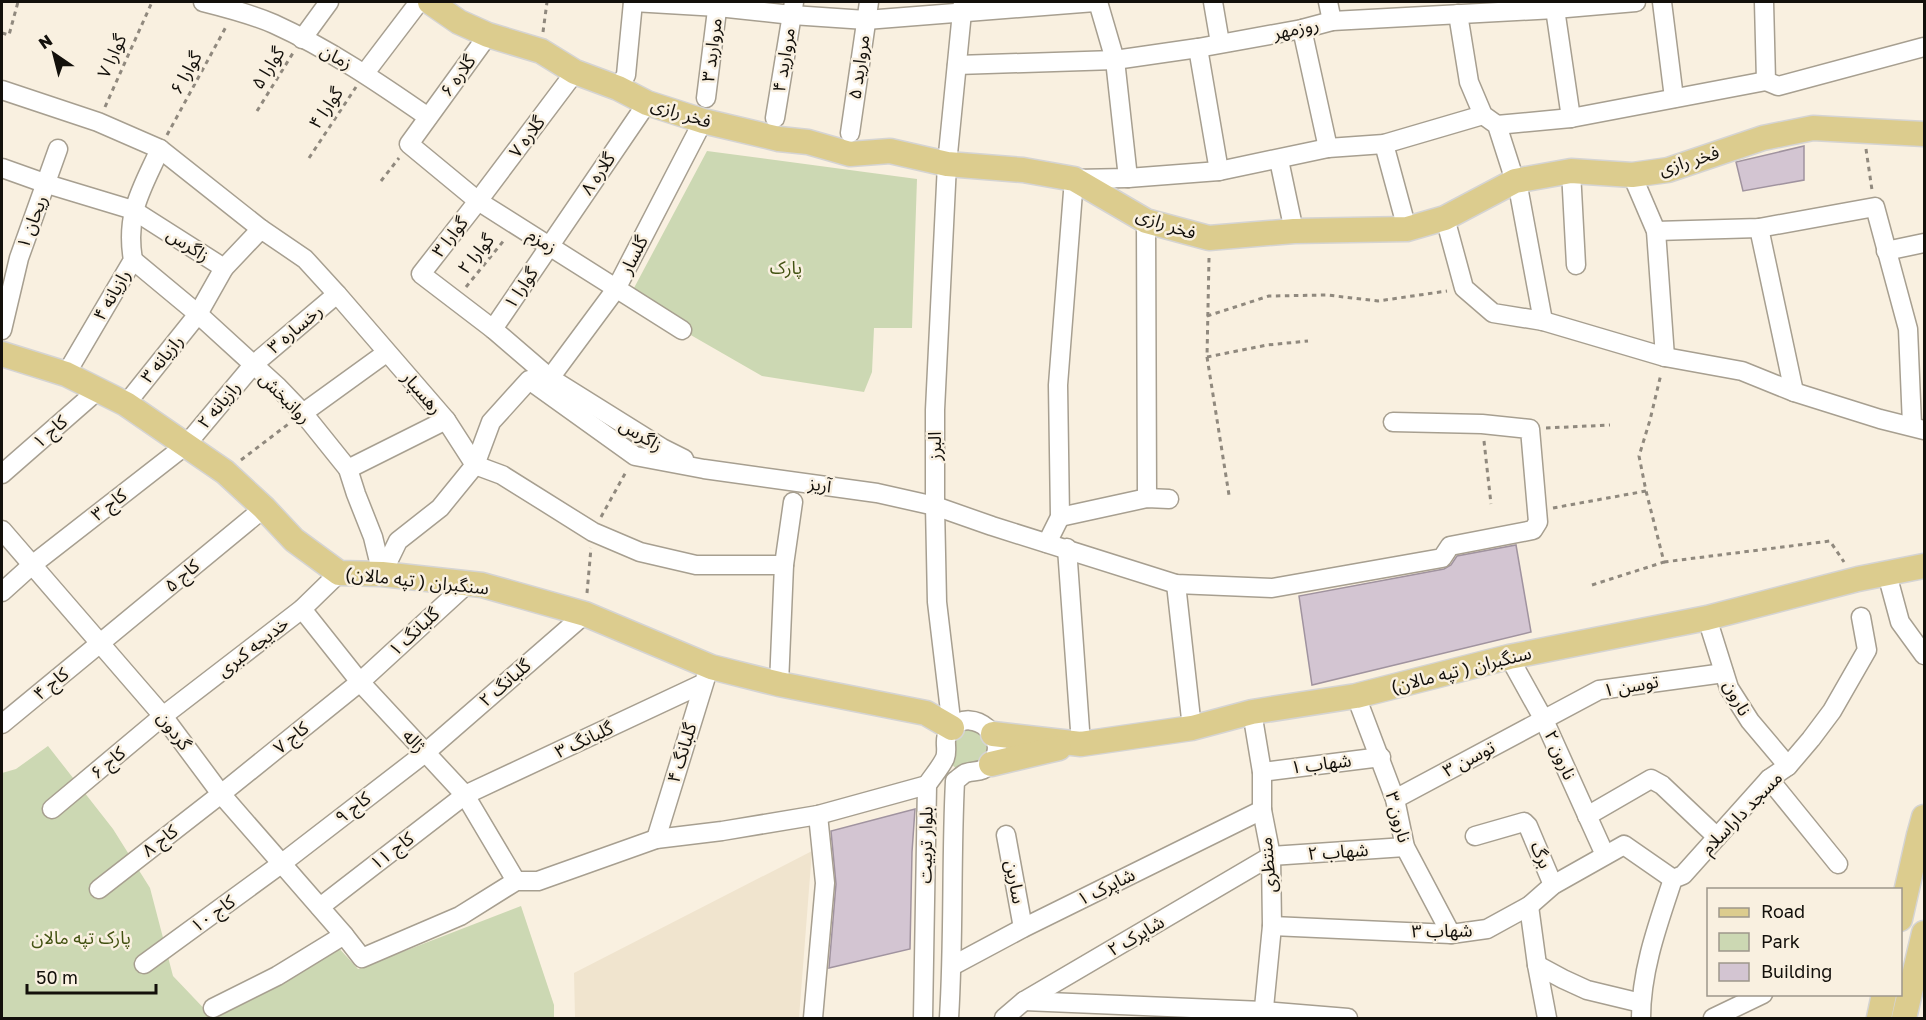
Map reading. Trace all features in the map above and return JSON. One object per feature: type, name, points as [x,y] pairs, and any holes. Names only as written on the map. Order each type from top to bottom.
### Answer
[{"type":"main road","name":"فخر رازی","points":[[430,2],[459,22],[488,35],[541,51],[575,72],[618,88],[647,103],[704,109],[779,139],[808,142],[850,154],[890,151],[947,164],[1023,170],[1074,179],[1146,221],[1209,238],[1294,231],[1407,230],[1445,218],[1516,181],[1571,171],[1632,175],[1668,171],[1763,138],[1813,128],[1924,134]]},
{"type":"main road","name":"سنگبران ( تپه مالان)","points":[[2,354],[66,374],[126,404],[225,472],[294,540],[339,573],[382,574],[468,583],[585,614],[706,676],[779,684],[926,713],[952,728]]},
{"type":"main road","name":"سنگبران ( تپه مالان)","points":[[993,734],[1081,744],[1192,728],[1252,712],[1356,696],[1509,657],[1707,618],[1858,579],[1924,566]]},
{"type":"main road","points":[[991,764],[1081,744]]},
{"type":"main road","points":[[1902,910],[1924,817]]},
{"type":"main road","points":[[1904,1018],[1924,933]]},
{"type":"main road","points":[[1879,1018],[1884,996]]},
{"type":"street","name":"زمان","points":[[203,2],[238,6],[365,73],[429,117]]},
{"type":"street","points":[[302,39],[328,2]]},
{"type":"street","points":[[365,73],[418,2]]},
{"type":"street","points":[[618,88],[626,75],[633,2],[793,8],[866,20],[963,7],[1097,2],[1115,60],[1128,178]]},
{"type":"street","name":"مروارید ۵","points":[[850,133],[869,2]]},
{"type":"street","points":[[1213,2],[1220,43]]},
{"type":"street","points":[[1328,2],[1332,21]]},
{"type":"street","name":"روزمهر","points":[[957,65],[1115,60],[1197,48],[1302,29],[1332,21],[1437,9],[1458,14],[1555,5],[1636,2]]},
{"type":"street","points":[[1662,2],[1674,98]]},
{"type":"street","points":[[1764,2],[1766,81]]},
{"type":"street","name":"مرواربد ۳","points":[[704,109],[718,4]]},
{"type":"street","points":[[1555,5],[1571,118]]},
{"type":"street","name":"البرز","points":[[952,728],[938,602],[935,410],[947,164],[963,7]]},
{"type":"street","name":"مروارید ۴","points":[[775,118],[793,8]]},
{"type":"street","points":[[1458,14],[1469,81],[1490,120],[1516,181],[1543,321]]},
{"type":"street","points":[[1302,29],[1328,148]]},
{"type":"street","name":"گلاره ۶","points":[[429,117],[488,35]]},
{"type":"street","points":[[1047,543],[1060,517],[1058,385],[1074,179],[1128,178],[1219,171],[1328,148],[1384,144],[1490,120],[1571,118],[1766,81],[1778,86],[1924,46]]},
{"type":"street","points":[[1197,48],[1219,171]]},
{"type":"street","name":"گلاره ۷","points":[[478,201],[575,72]]},
{"type":"street","points":[[2,90],[98,122],[160,149],[261,229],[305,259],[337,294]]},
{"type":"street","name":"گلاره ۸","points":[[549,246],[647,103]]},
{"type":"street","name":"گلسار","points":[[550,378],[616,289],[704,109]]},
{"type":"street","points":[[409,144],[429,117]]},
{"type":"street","name":"زمزم","points":[[409,144],[478,201],[682,330]]},
{"type":"street","points":[[1384,144],[1407,230]]},
{"type":"street","name":"ریحان ۱","points":[[2,330],[10,257],[47,184],[58,149]]},
{"type":"street","name":"رازیانه ۴","points":[[66,374],[133,260],[130,244],[133,210],[160,149]]},
{"type":"street","points":[[1278,160],[1294,231]]},
{"type":"street","name":"زاگرس","points":[[2,168],[133,210],[224,268],[261,229]]},
{"type":"street","points":[[1571,171],[1576,265]]},
{"type":"street","points":[[1632,175],[1656,231],[1665,357]]},
{"type":"street","name":"گوارا ۳","points":[[421,274],[478,201]]},
{"type":"street","points":[[1445,218],[1464,288],[1493,313],[1543,321],[1665,357],[1742,371],[1794,392],[1880,419],[1918,428],[1916,328],[1886,251],[1875,207],[1759,228],[1656,231]]},
{"type":"street","points":[[1146,221],[1147,498]]},
{"type":"street","points":[[1759,228],[1794,392]]},
{"type":"street","points":[[1886,251],[1924,243]]},
{"type":"street","name":"گوارا ۱","points":[[493,329],[549,246]]},
{"type":"street","name":"روانبخش","points":[[133,260],[198,314],[303,413],[348,469],[373,537],[382,574]]},
{"type":"street","name":"رازیانه ۳","points":[[126,404],[198,314],[224,268]]},
{"type":"street","name":"زاگرس","points":[[421,274],[493,329],[550,378],[662,448],[704,469]]},
{"type":"street","name":"رهسپار","points":[[337,294],[446,420],[475,465]]},
{"type":"street","name":"رخساره ۳","points":[[253,365],[337,294]]},
{"type":"street","points":[[303,413],[387,353]]},
{"type":"street","name":"رازیانه ۲","points":[[186,445],[253,365]]},
{"type":"street","name":"زاگرس","points":[[475,465],[491,422],[529,380],[635,456],[704,469]]},
{"type":"street","name":"کاج ۱","points":[[2,474],[98,390]]},
{"type":"street","points":[[348,469],[446,420]]},
{"type":"street","points":[[1393,422],[1482,424],[1530,429],[1536,511]]},
{"type":"street","name":"کاج ۳","points":[[2,592],[32,565],[186,445]]},
{"type":"street","points":[[382,574],[398,541],[440,508],[475,465],[502,475],[593,532],[640,552],[696,565],[784,565]]},
{"type":"street","name":"آریز","points":[[704,469],[877,493],[935,506],[1176,584],[1272,588],[1442,558],[1450,546],[1533,530],[1538,522],[1536,511]]},
{"type":"street","points":[[1060,517],[1147,498],[1169,499]]},
{"type":"street","points":[[779,684],[784,565],[793,502]]},
{"type":"street","name":"کاج ۵","points":[[100,643],[264,508]]},
{"type":"street","name":"گردون","points":[[2,530],[163,716],[221,794],[362,958],[460,915],[516,881]]},
{"type":"street","points":[[1067,548],[1081,744]]},
{"type":"street","name":"خدیجه کبری","points":[[163,716],[302,609],[339,573]]},
{"type":"street","points":[[1887,574],[1900,622],[1924,655]]},
{"type":"street","name":"گلبانگ ۱","points":[[360,682],[468,583]]},
{"type":"street","points":[[1176,584],[1192,728]]},
{"type":"street","name":"ژاله","points":[[302,609],[360,682],[465,795],[516,881]]},
{"type":"street","name":"گلبانگ ۲","points":[[425,753],[585,614]]},
{"type":"street","name":"مسجد داراسلام","points":[[1673,879],[1683,875],[1769,779],[1788,766],[1832,711],[1868,650],[1861,617]]},
{"type":"street","name":"نارون","points":[[1707,618],[1729,688],[1750,721],[1788,766]]},
{"type":"street","name":"کاج ۴","points":[[2,724],[100,643]]},
{"type":"street","name":"نارون ۲","points":[[1509,657],[1544,720],[1605,855]]},
{"type":"street","name":"توسن ۱","points":[[1544,720],[1599,690],[1724,673]]},
{"type":"street","name":"گلبانگ ۳","points":[[465,795],[706,676]]},
{"type":"street","name":"گلبانگ ۴","points":[[656,839],[706,676]]},
{"type":"street","name":"کاج ۷","points":[[221,794],[360,682]]},
{"type":"street","name":"نارون ۳","points":[[1356,696],[1395,799],[1405,847],[1450,933]]},
{"type":"street","name":"منتظری","points":[[1252,712],[1262,772],[1262,810],[1271,856],[1272,926],[1263,1015]]},
{"type":"street","name":"کاج ۶","points":[[52,810],[163,716]]},
{"type":"street","name":"توسن ۳","points":[[1395,799],[1544,720]]},
{"type":"street","points":[[945,756],[955,769],[965,773],[978,772],[991,764],[996,755],[997,746],[991,730],[976,721],[959,723],[952,728]]},
{"type":"street","name":"بلوار تربیت","points":[[923,1018],[927,785],[945,756],[944,741],[952,728]]},
{"type":"street","name":"کاج ۹","points":[[281,864],[425,753]]},
{"type":"street","name":"شهاب ۱","points":[[1262,772],[1381,757]]},
{"type":"street","name":"بلوار تربیت","points":[[949,1018],[952,966],[953,826],[956,781],[965,773]]},
{"type":"street","points":[[1587,816],[1651,779],[1662,785],[1718,837]]},
{"type":"street","points":[[1769,779],[1838,864]]},
{"type":"street","points":[[516,881],[538,881],[656,839],[722,831],[818,814],[927,785]]},
{"type":"street","name":"کاج ۸","points":[[99,889],[221,794]]},
{"type":"street","name":"کاج ۱۱","points":[[320,907],[465,795]]},
{"type":"street","name":"شاپرک ۱","points":[[952,966],[1023,928],[1262,810]]},
{"type":"street","points":[[813,1018],[825,883],[818,814]]},
{"type":"street","name":"برگ","points":[[1475,836],[1524,822],[1528,826],[1553,885]]},
{"type":"street","name":"سارین","points":[[1006,835],[1023,928]]},
{"type":"street","name":"شهاب ۳","points":[[1272,926],[1450,933],[1487,929],[1529,906],[1553,885],[1624,845],[1673,879]]},
{"type":"street","name":"شهاب ۲","points":[[1271,856],[1405,847]]},
{"type":"street","name":"شاپرک ۲","points":[[1004,1018],[1024,1002],[1271,856]]},
{"type":"street","name":"کاج ۱۰","points":[[144,964],[281,864]]},
{"type":"street","points":[[1537,965],[1563,980],[1641,1011],[1651,947],[1673,879]]},
{"type":"street","points":[[1529,906],[1547,1018]]},
{"type":"street","points":[[213,1008],[277,976],[344,935]]},
{"type":"street","points":[[1713,1018],[1759,996]]},
{"type":"street","points":[[1024,1002],[1348,1018]]},
{"type":"path","points":[[2,33],[9,35],[18,2]]},
{"type":"path","name":"گوارا ۷","points":[[98,122],[152,2]]},
{"type":"path","points":[[541,51],[547,2]]},
{"type":"path","name":"گوارا ۶","points":[[160,149],[238,6]]},
{"type":"path","name":"گوارا ۵","points":[[257,111],[302,39]]},
{"type":"path","name":"گوارا ۴","points":[[309,158],[365,73]]},
{"type":"path","points":[[1863,131],[1875,207]]},
{"type":"path","points":[[381,181],[409,144]]},
{"type":"path","name":"گوارا ۲","points":[[455,300],[517,225]]},
{"type":"path","points":[[1209,238],[1207,357],[1229,495]]},
{"type":"path","points":[[1207,316],[1269,296],[1327,294],[1378,301],[1464,288]]},
{"type":"path","points":[[1207,357],[1267,345],[1308,341]]},
{"type":"path","points":[[1664,562],[1639,456],[1665,357]]},
{"type":"path","points":[[225,472],[303,413]]},
{"type":"path","points":[[1482,424],[1491,504]]},
{"type":"path","points":[[1530,429],[1610,425]]},
{"type":"path","points":[[1536,511],[1646,491]]},
{"type":"path","points":[[1592,585],[1664,562],[1830,541],[1847,568]]},
{"type":"shaded area","points":[[812,851],[799,1018],[575,1018],[574,973]]},
{"type":"green space","name":"پارک","points":[[707,151],[917,179],[912,328],[874,328],[872,372],[864,392],[762,376],[682,330],[634,288]]},
{"type":"green space","points":[[976,721],[996,755],[965,773],[949,761],[944,741]]},
{"type":"green space","name":"پارک تپه مالان","points":[[48,746],[113,829],[150,888],[173,976],[213,1018],[2,1018],[2,773],[16,769]]},
{"type":"green space","points":[[521,906],[554,1005],[554,1018],[215,1018],[337,946],[358,969]]},
{"type":"building","points":[[1804,146],[1804,180],[1743,191],[1736,162]]},
{"type":"building","points":[[1516,545],[1531,632],[1312,685],[1299,596],[1444,569],[1451,565],[1457,556]]},
{"type":"building","points":[[915,809],[910,949],[829,968],[836,884],[831,831]]}]
